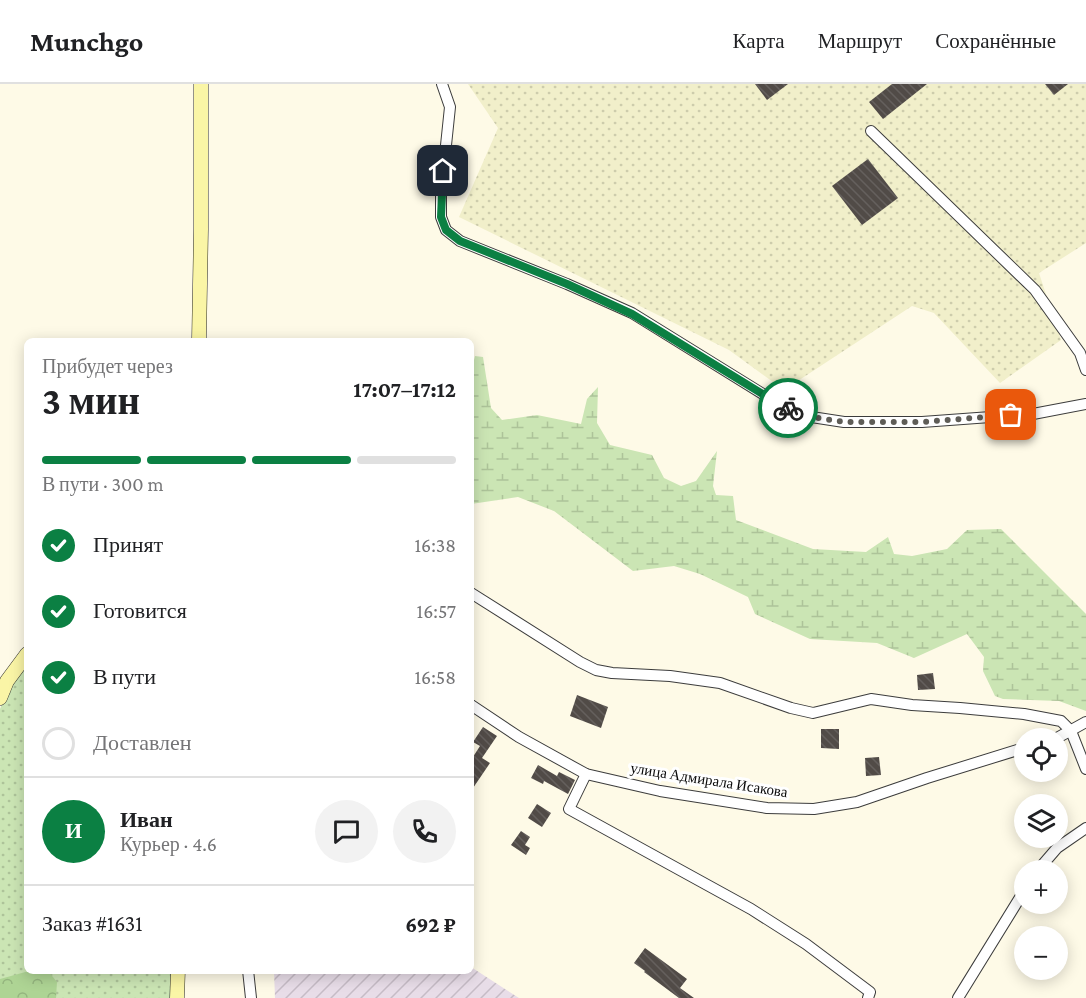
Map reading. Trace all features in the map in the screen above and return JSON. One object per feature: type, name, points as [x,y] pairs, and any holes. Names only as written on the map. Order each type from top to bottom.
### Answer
[{"type":"main road","points":[[199,338],[201,84]]},
{"type":"main road","points":[[0,698],[7,681],[24,658]]},
{"type":"main road","points":[[177,998],[178,974]]},
{"type":"street","points":[[442,84],[450,107],[441,193],[441,217],[446,230],[460,241],[567,284],[632,314],[779,404],[805,416],[844,422],[922,422],[1033,414],[1086,404]]},
{"type":"street","points":[[872,131],[1035,290],[1083,350],[1086,370]]},
{"type":"street","points":[[474,595],[596,670],[720,683],[791,708],[813,713],[871,699],[912,705],[1024,714],[1061,721],[1071,731],[1086,769]]},
{"type":"street","name":"улица Адмирала Исакова","points":[[474,707],[519,737],[586,774],[660,791],[767,808],[814,809],[857,802],[1014,751]]},
{"type":"street","points":[[1068,732],[1086,722]]},
{"type":"street","points":[[586,774],[569,809],[760,915],[806,944],[870,992],[868,998]]},
{"type":"street","points":[[1047,860],[1057,848],[1086,828]]},
{"type":"street","points":[[958,998],[1014,907]]},
{"type":"street","points":[[248,974],[251,998]]},
{"type":"shaded area","points":[[468,84],[1086,84],[1086,243],[1039,273],[1061,340],[1000,383],[934,313],[912,306],[784,390],[729,350],[459,217],[498,128]]},
{"type":"shaded area","points":[[474,969],[519,998],[275,998],[274,974],[474,974]]},
{"type":"green space","points":[[475,356],[483,357],[491,408],[502,420],[537,415],[581,424],[587,399],[598,387],[597,423],[610,445],[652,455],[664,478],[681,486],[696,481],[717,451],[713,486],[716,495],[733,496],[736,520],[813,549],[866,552],[888,537],[894,554],[912,556],[947,549],[967,530],[1001,529],[1086,614],[1086,711],[1059,701],[1003,699],[995,696],[983,671],[984,657],[967,634],[914,658],[877,643],[810,639],[755,614],[748,597],[700,574],[674,566],[633,571],[554,511],[518,497],[474,504]]},
{"type":"green space","points":[[24,664],[24,974],[175,974],[174,998],[0,998],[0,709],[11,681]]},
{"type":"green space","points":[[24,972],[50,974],[57,982],[56,998],[0,998],[0,979]]},
{"type":"building","points":[[755,84],[788,84],[767,100]]},
{"type":"building","points":[[892,84],[927,84],[883,119],[869,102]]},
{"type":"building","points":[[1045,84],[1068,84],[1054,95]]},
{"type":"building","points":[[868,159],[898,198],[862,225],[832,186]]},
{"type":"building","points":[[933,673],[935,689],[918,690],[917,675]]},
{"type":"building","points":[[577,695],[608,707],[601,728],[570,716]]},
{"type":"building","points":[[483,727],[497,736],[482,758],[490,763],[474,787],[474,755],[480,746],[474,740]]},
{"type":"building","points":[[821,729],[839,729],[839,749],[821,748]]},
{"type":"building","points":[[879,757],[881,775],[866,776],[865,758]]},
{"type":"building","points":[[538,765],[557,776],[559,772],[575,780],[568,794],[544,781],[543,784],[531,778]]},
{"type":"building","points":[[537,804],[551,813],[542,827],[528,818]]},
{"type":"building","points":[[521,831],[530,837],[525,845],[530,848],[526,855],[511,845]]},
{"type":"building","points":[[645,948],[687,979],[680,988],[694,998],[679,998],[634,963]]},
{"type":"way so far","points":[[788,408],[805,416],[844,422],[922,422],[1011,415]]},
{"type":"route","points":[[443,171],[441,217],[446,230],[460,241],[567,284],[632,314],[788,408]]}]
